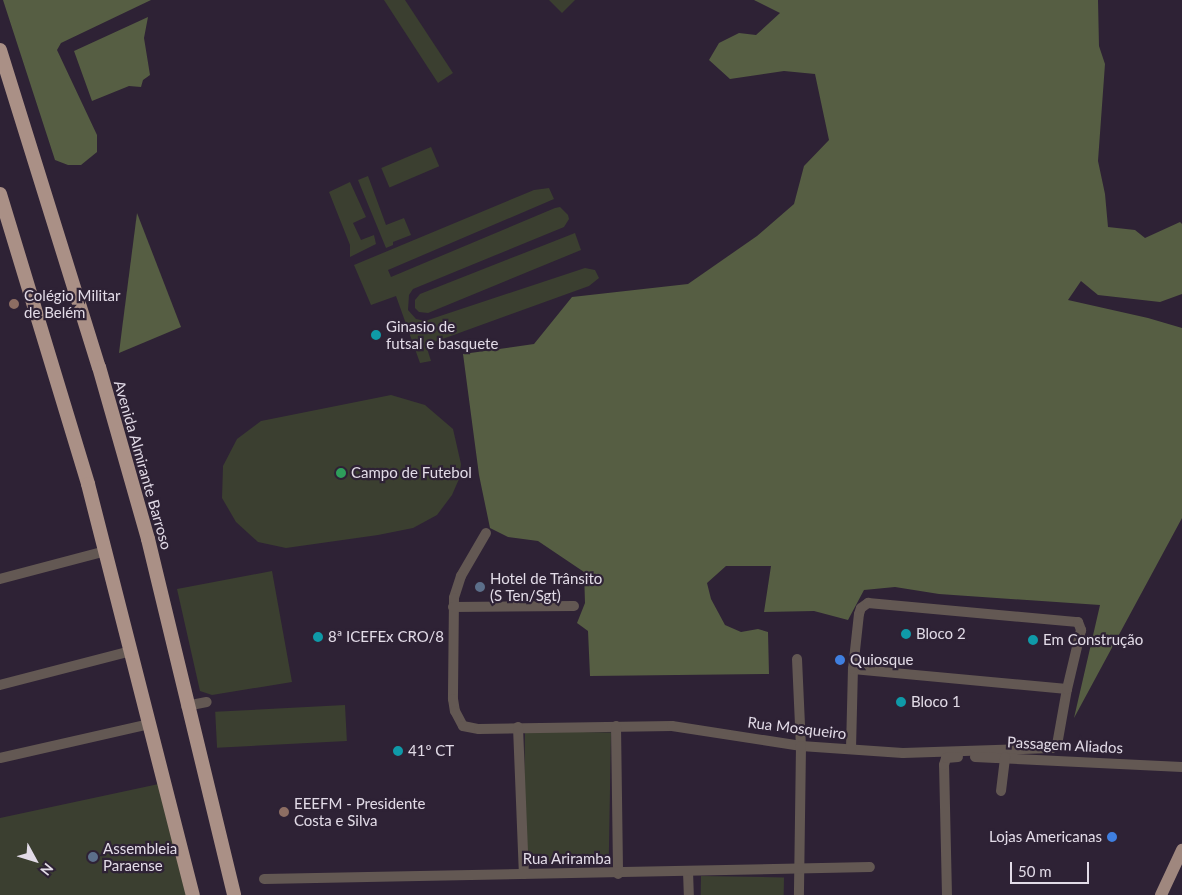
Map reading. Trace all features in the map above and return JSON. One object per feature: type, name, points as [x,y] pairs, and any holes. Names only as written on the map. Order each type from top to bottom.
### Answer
[{"type":"highway","name":"Avenida Almirante Barroso","points":[[0,50],[98,367],[135,494],[234,895]]},
{"type":"highway","points":[[0,194],[88,484],[193,895]]},
{"type":"main road","points":[[1161,895],[1182,850]]},
{"type":"street","name":"Rua Mosqueiro","points":[[486,533],[456,588],[453,608],[453,699],[458,718],[463,726],[469,727],[672,726],[801,746],[903,752],[1052,748],[1057,745],[1067,689],[1081,630],[1078,622],[873,602],[861,608],[852,669]]},
{"type":"street","points":[[0,579],[106,551]]},
{"type":"street","points":[[453,608],[574,606]]},
{"type":"street","points":[[0,685],[131,651]]},
{"type":"street","points":[[797,659],[801,746],[799,895]]},
{"type":"street","points":[[851,750],[852,669],[1067,689]]},
{"type":"street","points":[[186,706],[207,702]]},
{"type":"street","points":[[0,758],[150,724]]},
{"type":"street","points":[[616,726],[618,874]]},
{"type":"street","points":[[518,727],[524,874]]},
{"type":"street","points":[[1001,791],[1005,757]]},
{"type":"street","name":"Passagem Aliados","points":[[947,895],[944,766],[946,758],[1005,757],[1182,767]]},
{"type":"street","name":"Rua Ariramba","points":[[264,879],[618,874],[870,867]]},
{"type":"street","points":[[688,871],[689,895]]},
{"type":"green space","points":[[3,0],[151,0],[61,43],[57,50],[97,135],[97,152],[81,165],[68,165],[55,160]]},
{"type":"green space","points":[[384,0],[405,0],[453,73],[438,83]]},
{"type":"green space","points":[[549,0],[575,0],[562,13]]},
{"type":"green space","points":[[754,0],[1098,0],[1099,46],[1105,64],[1098,161],[1105,194],[1108,227],[1135,230],[1145,238],[1180,222],[1182,224],[1182,294],[1160,302],[1098,295],[1081,281],[1068,300],[1148,318],[1182,328],[1182,518],[1074,718],[1100,605],[939,594],[895,587],[864,590],[848,620],[814,611],[764,612],[771,566],[726,566],[707,583],[711,599],[725,625],[741,632],[758,629],[768,632],[769,674],[590,676],[588,631],[577,623],[585,603],[584,572],[538,541],[508,537],[490,528],[479,475],[463,354],[534,344],[572,297],[688,284],[757,236],[794,204],[804,166],[829,140],[815,74],[784,71],[730,79],[709,60],[719,43],[739,33],[756,35],[780,13]]},
{"type":"green space","points":[[148,17],[144,38],[150,75],[143,80],[141,87],[129,86],[92,101],[74,51]]},
{"type":"green space","points":[[431,147],[439,166],[389,187],[381,168]]},
{"type":"green space","points":[[368,176],[386,225],[404,218],[411,235],[393,242],[393,245],[386,248],[358,180]]},
{"type":"green space","points":[[350,182],[366,217],[353,223],[361,240],[374,235],[376,244],[350,257],[350,245],[329,192]]},
{"type":"green space","points":[[549,188],[554,199],[388,270],[391,277],[555,208],[560,207],[568,215],[569,219],[564,227],[413,289],[409,295],[408,310],[416,319],[425,321],[585,268],[595,270],[599,278],[589,286],[426,345],[431,361],[420,363],[396,296],[371,305],[354,265],[534,190]]},
{"type":"green space","points":[[137,213],[181,327],[119,353],[122,329]]},
{"type":"green space","points":[[575,233],[581,250],[428,313],[419,312],[415,308],[415,300],[420,294]]},
{"type":"green space","name":"Campo de Futebol","points":[[391,395],[425,405],[453,429],[461,464],[459,479],[452,495],[437,515],[413,528],[286,548],[258,542],[236,522],[222,498],[223,466],[237,439],[261,421]]},
{"type":"green space","points":[[272,571],[292,682],[212,695],[200,691],[177,589]]},
{"type":"green space","points":[[345,705],[347,741],[217,748],[215,712]]},
{"type":"green space","points":[[525,731],[611,733],[609,863],[523,862]]},
{"type":"green space","name":"Assembleia Paraense","points":[[168,782],[195,895],[0,895],[0,818]]},
{"type":"green space","points":[[701,876],[784,877],[784,895],[701,895]]},
{"type":"place","name":"Colégio Militar de Belém","points":[[14,304]]},
{"type":"place","name":"Ginasio de futsal e basquete","points":[[376,335]]},
{"type":"place","name":"Campo de Futebol","points":[[341,473]]},
{"type":"place","name":"Hotel de Trânsito (S Ten/Sgt)","points":[[480,587]]},
{"type":"place","name":"Bloco 2","points":[[906,634]]},
{"type":"place","name":"8ª ICEFEx CRO/8","points":[[318,637]]},
{"type":"place","name":"Em Construção","points":[[1033,640]]},
{"type":"place","name":"Quiosque","points":[[840,660]]},
{"type":"place","name":"Bloco 1","points":[[901,702]]},
{"type":"place","name":"41º CT","points":[[398,751]]},
{"type":"place","name":"EEEFM - Presidente Costa e Silva","points":[[284,812]]},
{"type":"place","name":"Lojas Americanas","points":[[1112,837]]},
{"type":"place","name":"Assembleia Paraense","points":[[93,857]]}]
